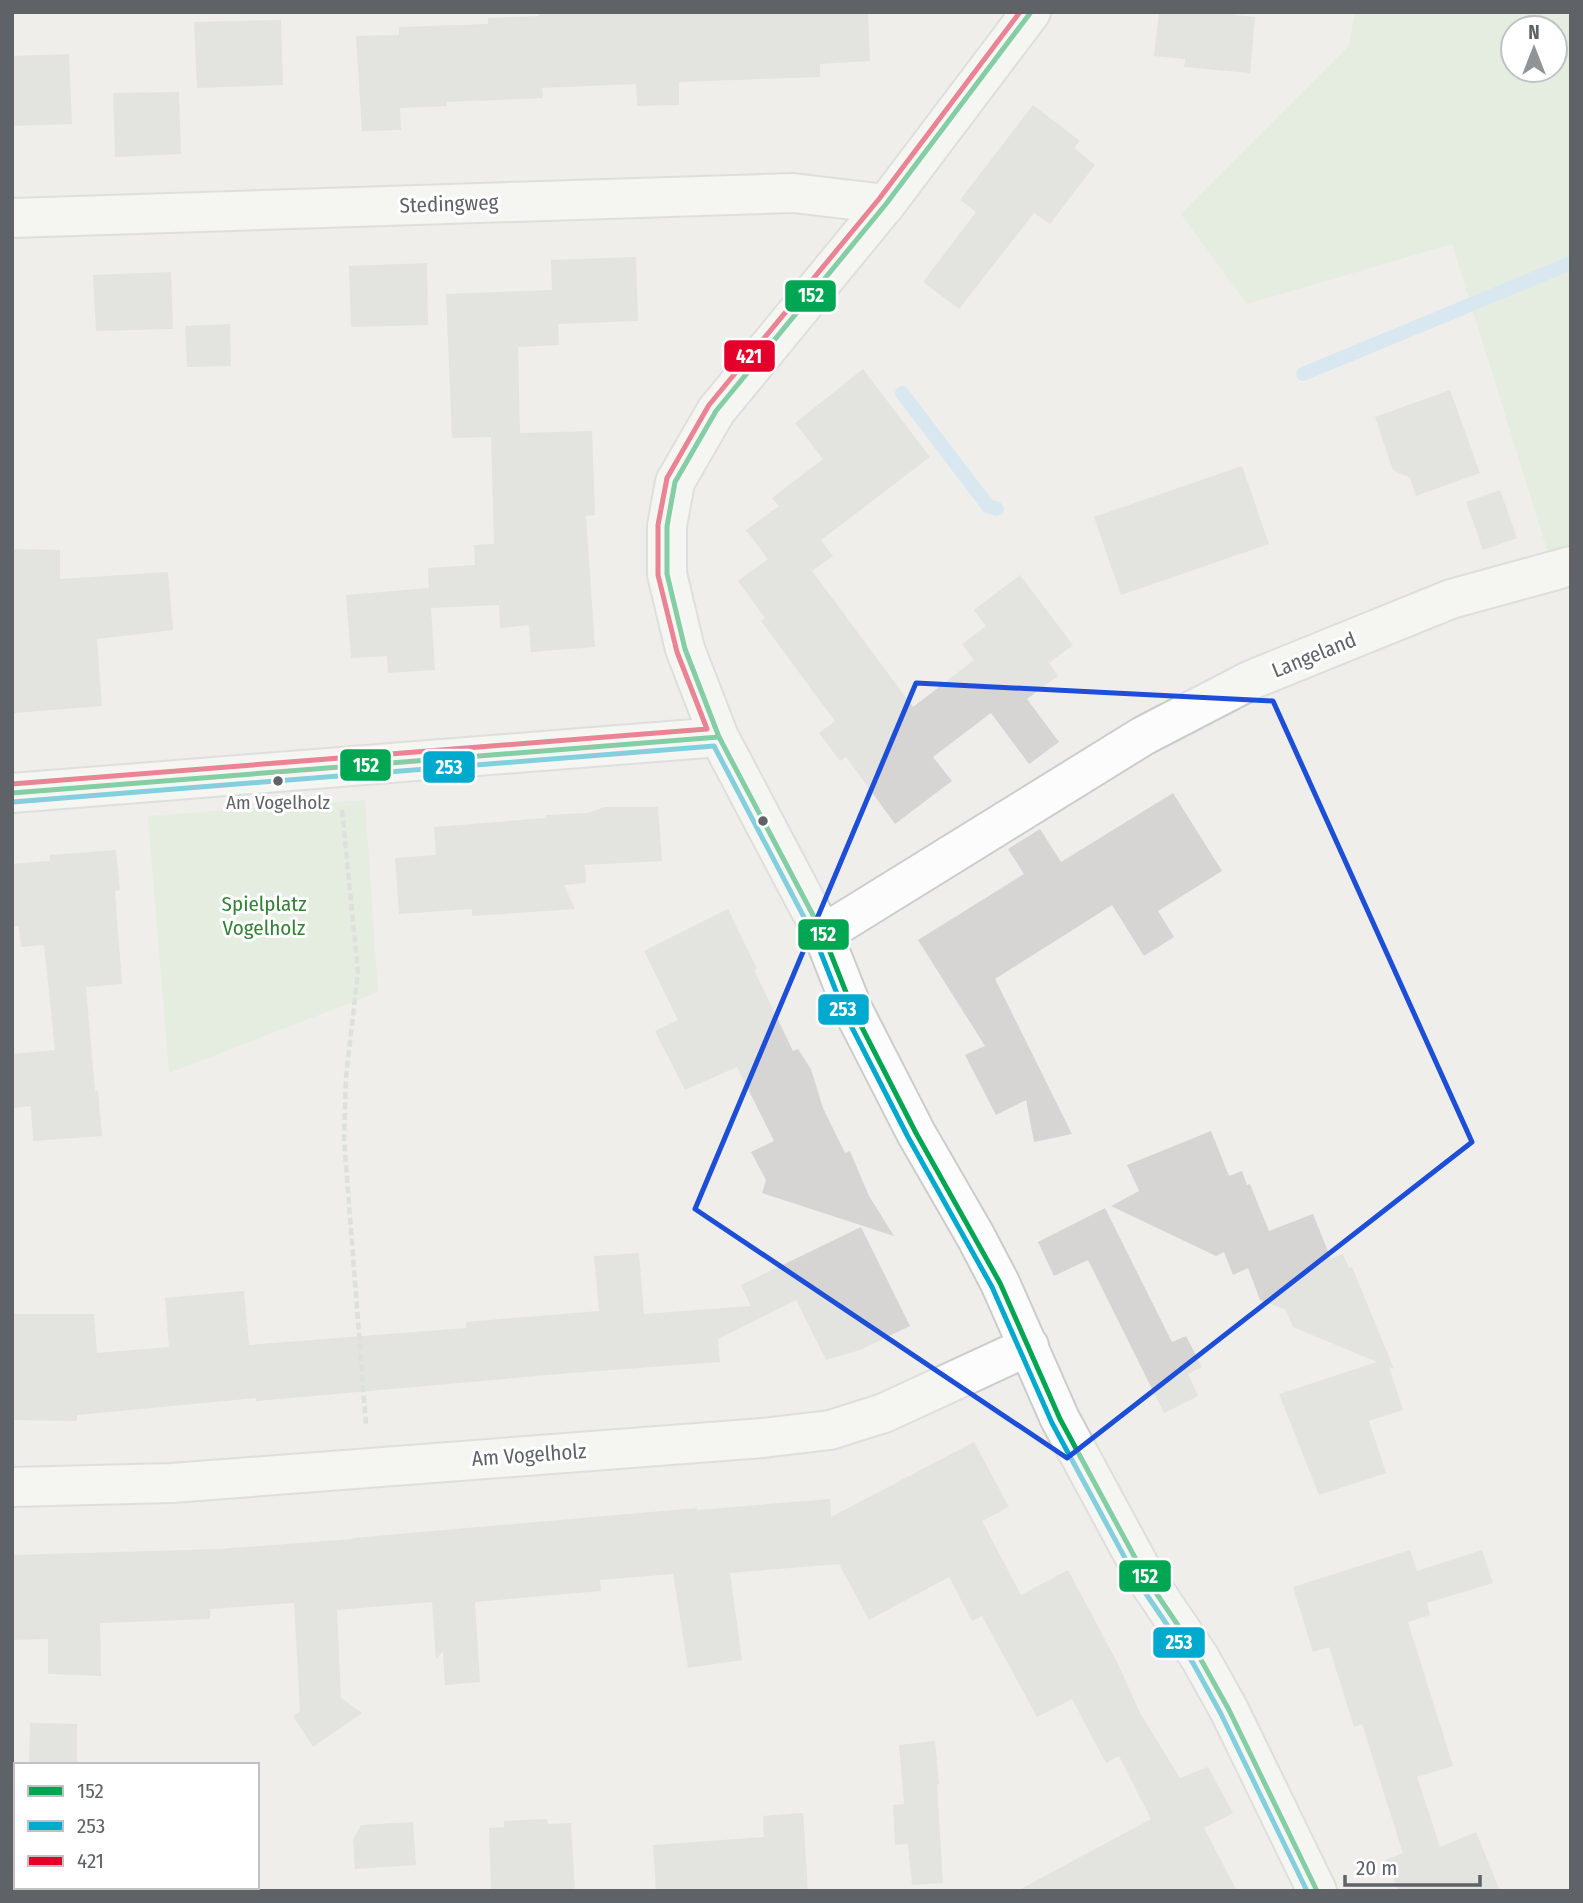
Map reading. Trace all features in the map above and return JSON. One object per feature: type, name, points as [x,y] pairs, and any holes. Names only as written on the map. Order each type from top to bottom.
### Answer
[{"type":"street","points":[[1031,12],[886,204],[716,411],[675,482],[667,526],[667,574],[685,649],[719,737],[823,934],[853,1010],[916,1133],[982,1248],[1060,1419],[1146,1578],[1199,1658],[1228,1710],[1317,1891]]},
{"type":"street","name":"Stedingweg","points":[[12,218],[793,192],[886,204]]},
{"type":"street","name":"Langeland","points":[[823,934],[1143,736],[1251,680],[1451,599],[1571,566]]},
{"type":"street","points":[[12,793],[719,737]]},
{"type":"street","name":"Am Vogelholz","points":[[12,1487],[172,1483],[764,1438],[830,1430],[884,1413],[1029,1346]]},
{"type":"path","points":[[338,767],[358,971],[346,1077],[344,1139],[369,1467]]},
{"type":"highlighted area","points":[[916,683],[1273,701],[1472,1142],[1067,1458],[695,1209]]},
{"type":"green space","points":[[1355,12],[1571,12],[1571,551],[1549,556],[1452,244],[1247,304],[1181,214],[1349,46]]},
{"type":"green space","name":"Spielplatz Vogelholz","points":[[365,800],[378,992],[169,1073],[148,816]]},
{"type":"building","points":[[539,12],[868,12],[870,61],[820,64],[820,77],[679,82],[679,105],[637,106],[636,84],[542,88],[543,98],[447,102],[447,106],[400,108],[401,130],[362,131],[356,36],[399,35],[399,27],[488,24],[488,18],[539,16]]},
{"type":"building","points":[[1159,12],[1236,12],[1236,15],[1255,17],[1250,73],[1184,67],[1185,59],[1154,56]]},
{"type":"building","points":[[281,20],[283,85],[197,88],[194,22]]},
{"type":"building","points":[[69,54],[72,124],[12,126],[12,56]]},
{"type":"building","points":[[179,92],[181,154],[115,157],[113,93]]},
{"type":"building","points":[[1033,105],[1080,141],[1074,148],[1095,165],[1050,224],[1034,213],[959,309],[923,282],[976,212],[960,200]]},
{"type":"building","points":[[636,257],[638,321],[558,324],[559,345],[518,347],[520,433],[592,431],[595,515],[586,516],[595,647],[531,652],[529,625],[500,628],[499,605],[431,608],[435,670],[388,673],[387,656],[351,658],[346,595],[429,588],[428,568],[475,565],[474,545],[494,544],[491,437],[452,438],[446,294],[552,290],[551,260]]},
{"type":"building","points":[[427,263],[428,325],[351,327],[349,266]]},
{"type":"building","points":[[171,272],[173,329],[96,331],[93,275]]},
{"type":"building","points":[[230,324],[231,366],[187,367],[185,326]]},
{"type":"building","points":[[863,369],[930,457],[821,540],[833,556],[812,571],[913,707],[974,660],[962,644],[986,626],[974,610],[1020,575],[1073,645],[1049,663],[1058,676],[1027,699],[1059,742],[1029,764],[991,713],[933,757],[952,781],[895,824],[846,757],[840,761],[819,733],[835,721],[761,621],[765,618],[738,581],[768,559],[746,530],[779,506],[772,498],[823,459],[795,423]]},
{"type":"building","points":[[1450,390],[1480,473],[1416,496],[1410,478],[1393,470],[1375,417]]},
{"type":"building","points":[[1242,466],[1269,544],[1121,595],[1094,517]]},
{"type":"building","points":[[1500,490],[1517,538],[1483,550],[1466,502]]},
{"type":"building","points":[[12,549],[60,550],[60,579],[168,572],[173,630],[97,639],[102,706],[14,713]]},
{"type":"building","points":[[1173,793],[1222,871],[1158,911],[1174,937],[1144,956],[1112,905],[995,979],[1072,1134],[1034,1142],[1026,1100],[996,1115],[965,1055],[985,1046],[918,940],[1024,874],[1008,849],[1040,829],[1061,862]]},
{"type":"building","points":[[605,807],[658,807],[662,861],[585,865],[586,883],[564,885],[575,909],[472,916],[472,909],[399,914],[395,858],[436,855],[434,827],[546,818],[546,815],[588,813]]},
{"type":"building","points":[[116,850],[120,890],[115,891],[122,984],[86,987],[95,1091],[98,1091],[102,1136],[33,1141],[31,1106],[12,1108],[12,1054],[55,1050],[44,945],[21,947],[19,926],[12,926],[12,864],[50,861],[50,855]]},
{"type":"building","points":[[728,909],[793,1051],[798,1049],[811,1069],[823,1108],[845,1153],[850,1151],[868,1194],[894,1236],[762,1193],[766,1180],[751,1152],[774,1141],[737,1067],[685,1090],[655,1031],[678,1020],[644,951]]},
{"type":"building","points":[[1211,1131],[1229,1176],[1242,1171],[1247,1185],[1250,1184],[1269,1231],[1313,1214],[1331,1259],[1343,1254],[1349,1268],[1352,1267],[1394,1369],[1389,1367],[1403,1410],[1369,1421],[1386,1473],[1319,1495],[1279,1394],[1377,1362],[1293,1327],[1286,1310],[1260,1300],[1248,1268],[1233,1275],[1224,1252],[1216,1256],[1111,1206],[1139,1191],[1127,1165]]},
{"type":"building","points":[[1105,1208],[1172,1342],[1186,1336],[1202,1367],[1188,1374],[1198,1396],[1164,1413],[1088,1260],[1054,1276],[1038,1242]]},
{"type":"building","points":[[861,1227],[910,1326],[860,1350],[826,1360],[796,1300],[718,1339],[720,1362],[256,1401],[256,1398],[77,1415],[77,1421],[12,1420],[12,1314],[94,1314],[97,1353],[169,1347],[165,1298],[244,1291],[249,1345],[466,1328],[466,1322],[599,1311],[594,1256],[639,1253],[644,1314],[751,1306],[741,1285]]},
{"type":"building","points":[[974,1442],[1009,1507],[982,1521],[1021,1595],[1068,1570],[1119,1666],[1140,1713],[1180,1778],[1208,1767],[1233,1813],[1204,1828],[1237,1891],[1017,1891],[1151,1819],[1119,1756],[1106,1763],[1072,1699],[1037,1717],[982,1616],[972,1621],[949,1577],[869,1620],[839,1564],[730,1573],[742,1660],[688,1668],[673,1574],[600,1580],[601,1591],[475,1602],[480,1682],[445,1685],[443,1651],[436,1659],[432,1602],[337,1610],[341,1698],[362,1713],[313,1747],[293,1716],[300,1711],[294,1603],[210,1609],[210,1619],[100,1623],[101,1676],[48,1674],[48,1639],[12,1640],[12,1555],[219,1549],[830,1499],[831,1517]]},
{"type":"building","points":[[1410,1550],[1417,1571],[1482,1550],[1493,1583],[1427,1603],[1430,1615],[1408,1622],[1453,1766],[1417,1777],[1440,1847],[1476,1832],[1500,1891],[1399,1891],[1385,1860],[1403,1853],[1362,1724],[1354,1727],[1329,1647],[1313,1652],[1293,1587]]},
{"type":"building","points":[[30,1723],[77,1724],[77,1763],[29,1763]]},
{"type":"building","points":[[935,1741],[943,1883],[912,1885],[908,1844],[895,1845],[893,1805],[904,1804],[899,1745]]},
{"type":"building","points":[[803,1813],[808,1891],[656,1891],[653,1845],[764,1837],[763,1816]]},
{"type":"building","points":[[547,1819],[548,1824],[571,1823],[575,1891],[491,1891],[489,1828],[504,1827],[504,1821]]},
{"type":"building","points":[[413,1822],[416,1865],[355,1869],[353,1839],[361,1825]]},
{"type":"waterway","points":[[1303,374],[1571,263]]},
{"type":"waterway","points":[[902,393],[988,506],[997,509]]},
{"type":"transit line","name":"421","points":[[12,784],[707,729],[677,652],[658,575],[658,525],[667,478],[709,405],[879,199],[1020,12]]},
{"type":"transit line","name":"152","points":[[1031,12],[886,204],[716,411],[675,482],[667,526],[667,574],[685,649],[719,737],[823,934],[853,1010],[916,1133],[1000,1283],[1060,1419],[1146,1578],[1200,1658],[1229,1710],[1317,1891]]},
{"type":"transit line","name":"152","points":[[12,793],[719,737]]},
{"type":"transit line","name":"253","points":[[13,802],[714,746],[815,938],[845,1014],[908,1137],[992,1287],[1052,1423],[1138,1582],[1193,1663],[1221,1714],[1307,1891]]},
{"type":"place","name":"Am Vogelholz","points":[[278,781]]}]
